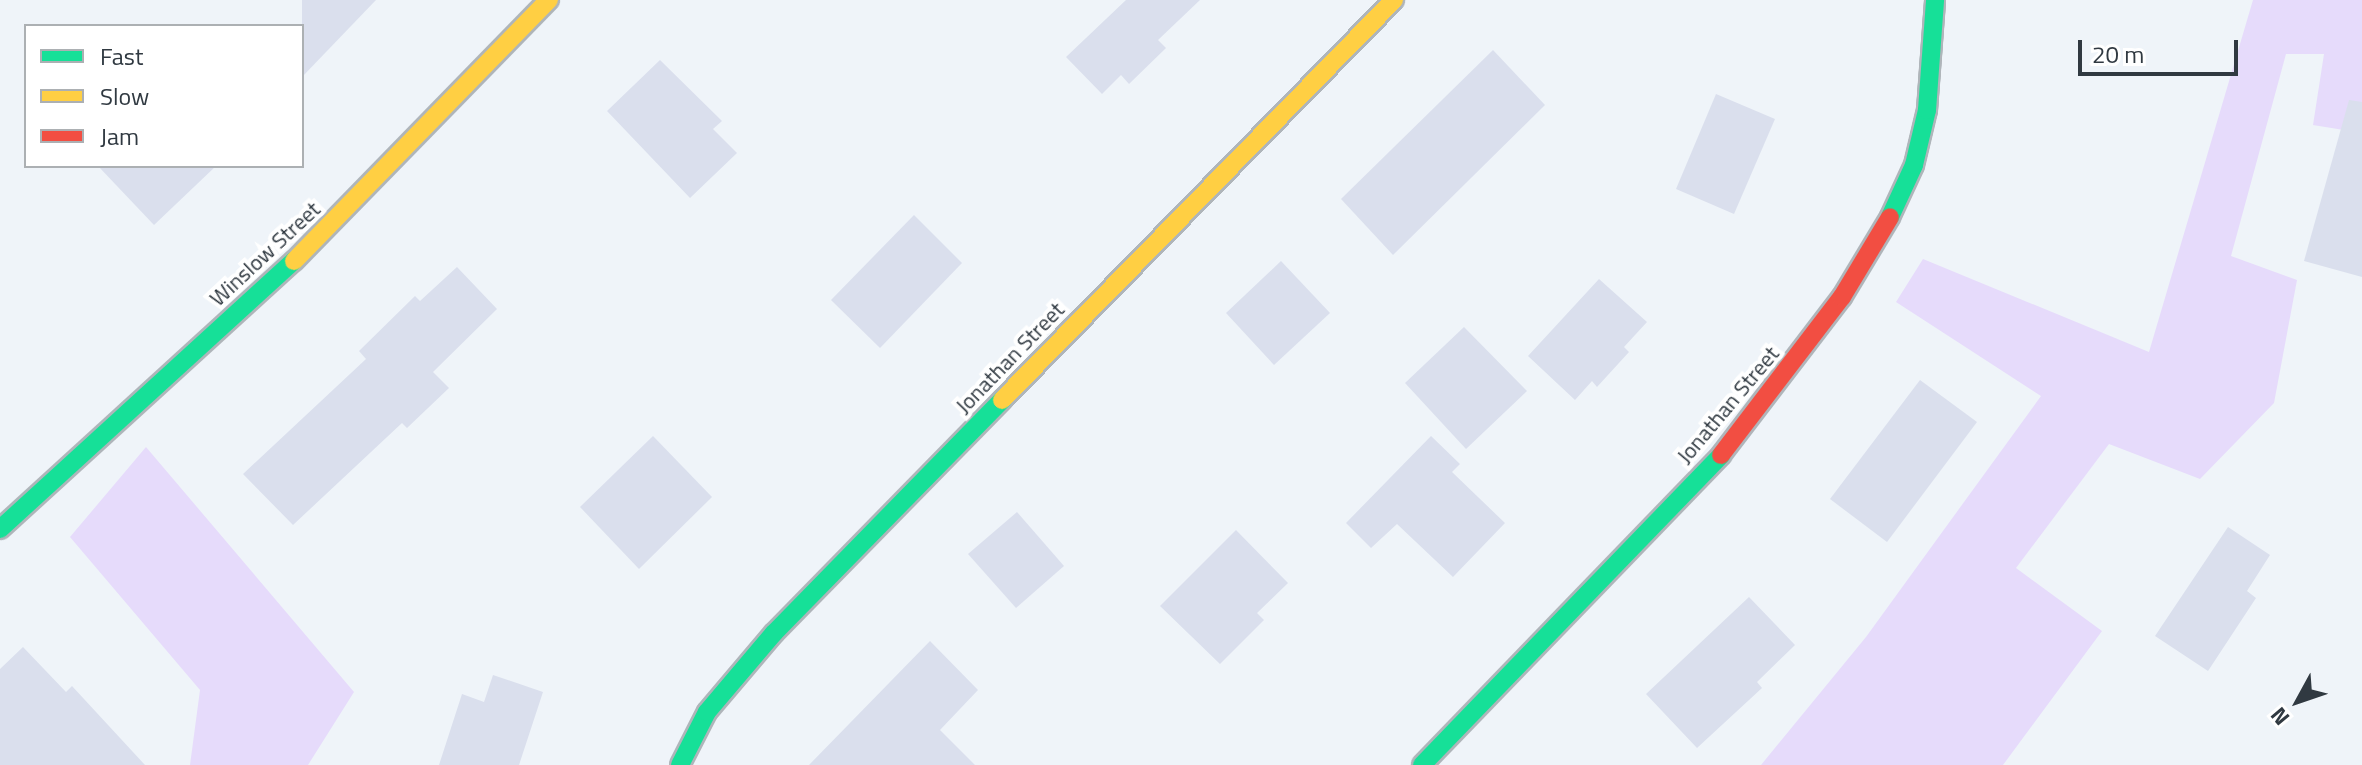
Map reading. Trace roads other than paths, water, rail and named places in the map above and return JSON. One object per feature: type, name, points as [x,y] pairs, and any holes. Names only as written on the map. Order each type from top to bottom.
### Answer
[{"type":"street","name":"Winslow Street","points":[[0,529],[333,225],[549,0]]},
{"type":"street","name":"Jonathan Street","points":[[680,765],[707,712],[774,633],[1394,0]]},
{"type":"street","name":"Jonathan Street","points":[[1422,765],[1732,444],[1842,297],[1894,211],[1914,165],[1927,110],[1935,0]]}]
